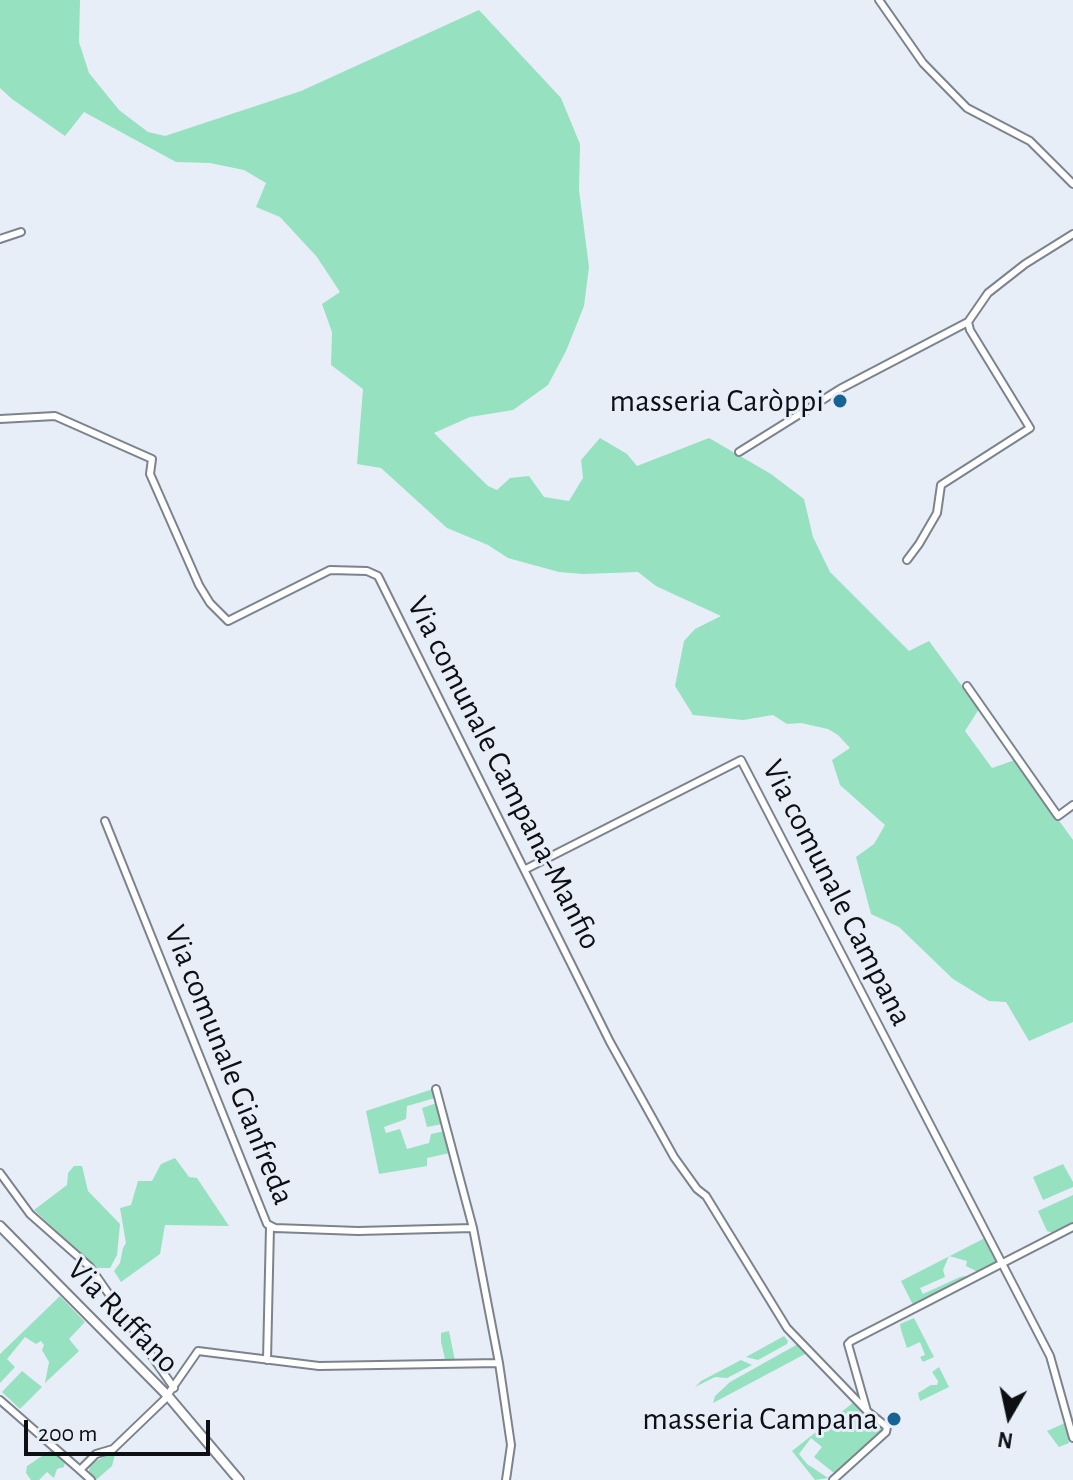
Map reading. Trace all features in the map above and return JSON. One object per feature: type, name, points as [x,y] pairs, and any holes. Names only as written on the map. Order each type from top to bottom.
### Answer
[{"type":"street","points":[[879,0],[923,63],[967,108],[1030,141],[1073,184]]},
{"type":"street","points":[[0,239],[21,232]]},
{"type":"street","points":[[739,452],[840,389],[968,322],[988,293],[1025,264],[1073,234]]},
{"type":"street","points":[[907,560],[937,513],[941,485],[1030,428],[968,322]]},
{"type":"street","name":"Via comunale Campana-Manfio","points":[[0,419],[55,416],[152,459],[150,474],[199,585],[210,603],[228,621],[330,570],[367,571],[378,576],[610,1042],[674,1157],[697,1189],[706,1196],[787,1328],[867,1411]]},
{"type":"street","points":[[967,686],[1058,816],[1073,805]]},
{"type":"street","name":"Via comunale Campana","points":[[526,869],[741,760],[1002,1264]]},
{"type":"street","name":"Via comunale Gianfreda","points":[[105,821],[219,1108],[270,1227],[358,1231],[473,1228]]},
{"type":"street","points":[[436,1089],[473,1228],[499,1363],[511,1445],[506,1480]]},
{"type":"street","points":[[0,1173],[30,1214],[90,1267],[171,1392]]},
{"type":"street","name":"Via Ruffano","points":[[0,1226],[171,1392],[239,1480]]},
{"type":"street","points":[[267,1360],[270,1227]]},
{"type":"street","points":[[833,1480],[886,1432],[887,1427],[867,1411],[848,1344],[1073,1227]]},
{"type":"street","points":[[1002,1264],[1050,1356],[1073,1438]]},
{"type":"street","points":[[80,1470],[96,1454],[113,1449],[171,1392],[198,1351],[319,1366],[499,1363]]},
{"type":"street","points":[[0,1400],[91,1480]]},
{"type":"green space","points":[[0,0],[80,0],[79,42],[89,73],[119,110],[148,132],[165,136],[301,91],[479,10],[561,98],[580,144],[579,190],[589,267],[584,306],[548,385],[513,410],[470,417],[434,433],[488,486],[497,490],[510,478],[529,476],[544,497],[569,501],[583,478],[581,460],[600,438],[627,454],[637,466],[709,438],[771,474],[804,499],[813,537],[830,572],[909,651],[929,641],[979,709],[965,731],[992,768],[1015,760],[1073,840],[1073,1022],[1029,1041],[1006,1002],[989,1001],[953,979],[899,927],[871,914],[856,857],[874,844],[885,825],[840,785],[832,760],[850,748],[838,735],[828,729],[801,723],[787,724],[773,715],[743,720],[693,715],[675,686],[684,641],[695,629],[721,616],[656,586],[638,572],[559,572],[508,558],[488,545],[447,528],[381,468],[357,464],[363,389],[331,365],[332,332],[322,304],[340,292],[317,257],[280,217],[256,207],[266,183],[244,170],[210,163],[176,162],[84,112],[65,136],[0,88]]},
{"type":"green space","points":[[433,1089],[435,1098],[407,1106],[406,1119],[384,1127],[386,1133],[400,1129],[407,1149],[429,1143],[431,1134],[445,1131],[450,1153],[427,1158],[427,1166],[379,1174],[366,1111]]},
{"type":"green space","points":[[437,1103],[442,1124],[427,1127],[422,1108]]},
{"type":"green space","points":[[175,1158],[189,1177],[197,1178],[229,1226],[165,1225],[160,1254],[121,1282],[114,1271],[126,1243],[120,1208],[131,1205],[138,1181],[152,1181],[161,1164]]},
{"type":"green space","points":[[1063,1164],[1073,1187],[1043,1200],[1033,1177]]},
{"type":"green space","points":[[74,1166],[82,1166],[88,1191],[120,1224],[117,1255],[110,1268],[97,1268],[34,1210],[67,1185],[68,1173]]},
{"type":"green space","points":[[1073,1195],[1073,1223],[1053,1233],[1047,1231],[1038,1211]]},
{"type":"green space","points":[[985,1238],[997,1262],[978,1272],[966,1266],[967,1261],[950,1256]]},
{"type":"green space","points":[[949,1257],[943,1270],[945,1277],[920,1288],[923,1294],[960,1277],[973,1275],[914,1307],[901,1281]]},
{"type":"green space","points":[[60,1296],[85,1322],[69,1339],[79,1351],[45,1383],[49,1362],[42,1350],[44,1345],[41,1341],[36,1344],[25,1337],[7,1359],[15,1367],[0,1383],[0,1354]]},
{"type":"green space","points":[[914,1318],[934,1357],[923,1362],[920,1357],[925,1355],[920,1342],[907,1348],[901,1330],[900,1324]]},
{"type":"green space","points":[[449,1331],[455,1361],[445,1359],[441,1342],[441,1333]]},
{"type":"green space","points":[[784,1336],[787,1344],[758,1360],[746,1357]]},
{"type":"green space","points":[[798,1344],[807,1353],[713,1403],[715,1396],[730,1382]]},
{"type":"green space","points":[[741,1360],[752,1365],[727,1378],[715,1377],[695,1387],[701,1381]]},
{"type":"green space","points":[[939,1367],[949,1387],[920,1401],[918,1393],[937,1385],[932,1372]]},
{"type":"green space","points":[[22,1371],[42,1387],[20,1409],[2,1392]]},
{"type":"green space","points":[[854,1402],[881,1427],[881,1431],[834,1473],[814,1457],[822,1447],[811,1438],[799,1454],[807,1464],[828,1478],[815,1480],[792,1451]]},
{"type":"green space","points":[[1065,1423],[1069,1443],[1059,1447],[1047,1431]]},
{"type":"green space","points":[[51,1450],[65,1462],[64,1467],[57,1469],[54,1478],[47,1472],[39,1480],[31,1480],[26,1473],[27,1466]]},
{"type":"green space","points":[[116,1451],[112,1466],[96,1480],[89,1473],[90,1464]]},
{"type":"place","name":"masseria Caròppi","points":[[840,401]]},
{"type":"place","name":"masseria Campana","points":[[894,1419]]}]
